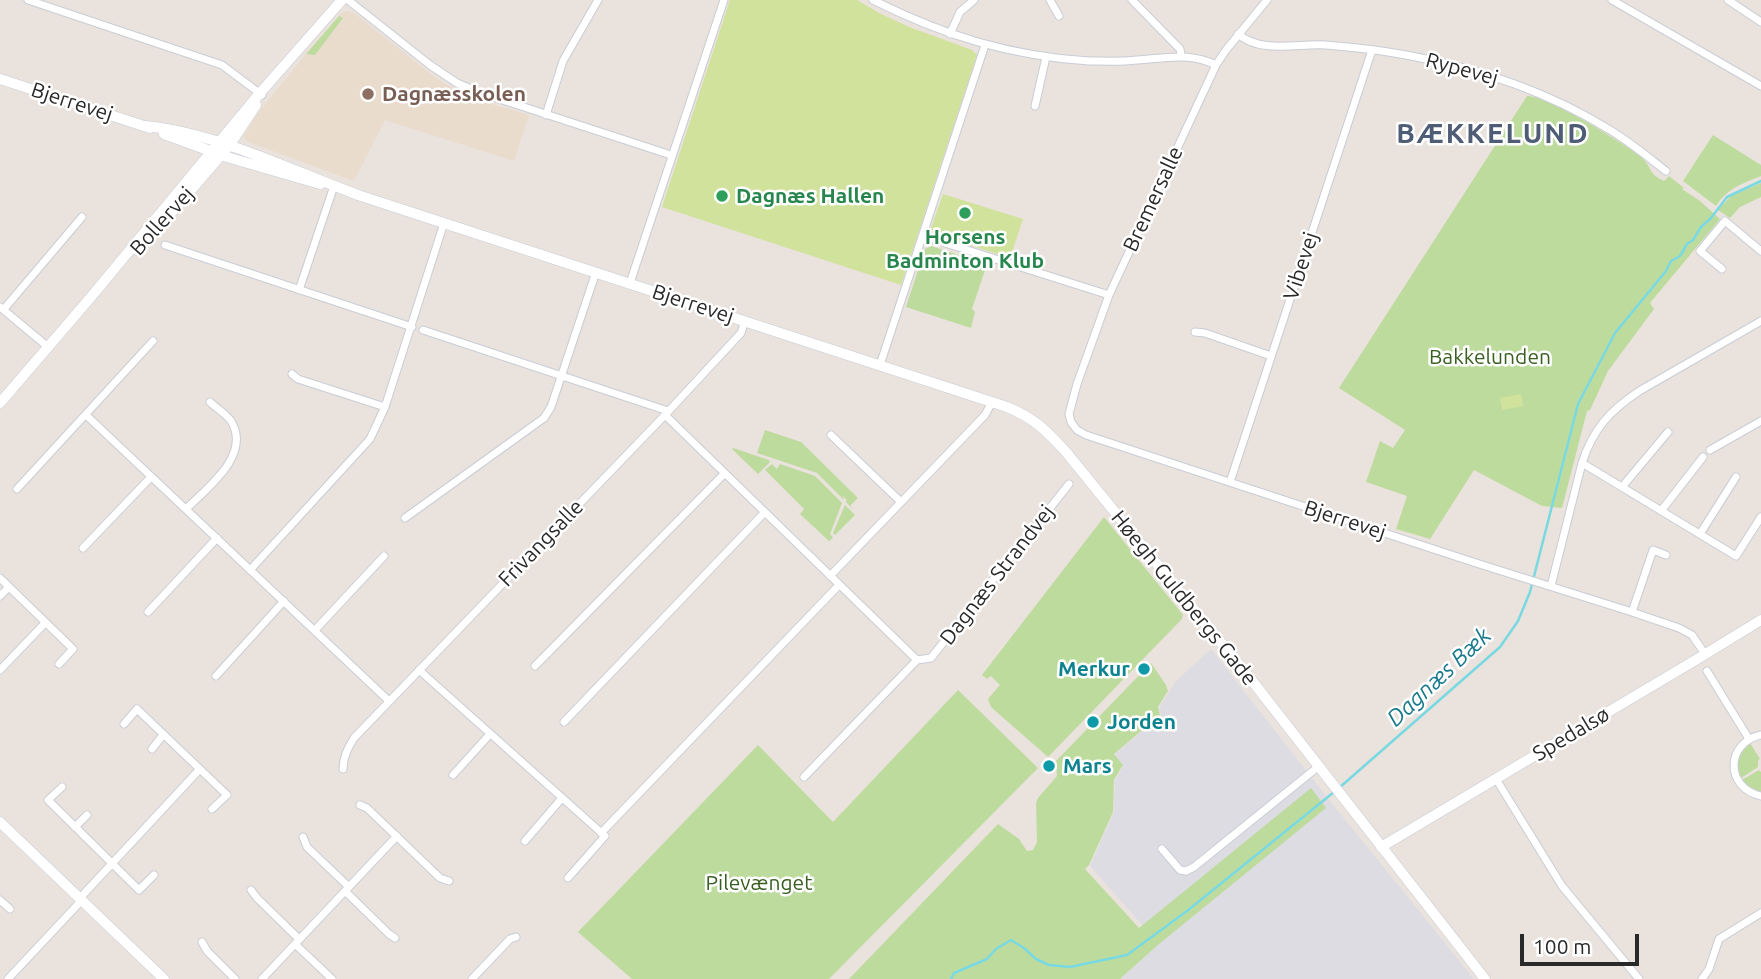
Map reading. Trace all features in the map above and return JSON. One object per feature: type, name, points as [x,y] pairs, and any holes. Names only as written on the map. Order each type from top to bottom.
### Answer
[{"type":"street","points":[[28,0],[222,65],[262,94]]},
{"type":"street","name":"Bollervej","points":[[0,403],[220,149],[278,73],[342,0]]},
{"type":"street","points":[[348,0],[422,59],[457,83],[671,155]]},
{"type":"street","points":[[546,115],[564,61],[598,0]]},
{"type":"street","points":[[630,283],[724,0]]},
{"type":"street","points":[[873,0],[906,17],[950,34],[985,45],[1046,57],[1133,61],[1181,55],[1216,65]]},
{"type":"street","points":[[950,34],[960,12],[974,0]]},
{"type":"street","points":[[1050,0],[1059,16]]},
{"type":"street","points":[[1132,0],[1181,49],[1181,55]]},
{"type":"street","points":[[1612,0],[1761,86]]},
{"type":"street","points":[[1728,0],[1761,22]]},
{"type":"street","name":"Bremersalle","points":[[1069,414],[1108,295],[1216,65],[1261,2]]},
{"type":"street","name":"Rypevej","points":[[1238,34],[1269,47],[1323,45],[1372,50],[1461,66],[1530,90],[1574,110],[1639,149],[1666,171]]},
{"type":"street","points":[[880,365],[985,45]]},
{"type":"street","name":"Vibevej","points":[[1230,482],[1372,50]]},
{"type":"street","points":[[1035,106],[1046,57]]},
{"type":"street","name":"Bjerrevej","points":[[0,79],[145,126],[166,128],[220,149],[313,176],[334,186],[444,223],[992,402],[1024,414],[1048,432]]},
{"type":"street","points":[[299,290],[334,186]]},
{"type":"street","points":[[48,347],[2,308],[82,217]]},
{"type":"street","points":[[1722,269],[1700,251],[1726,220],[1761,251]]},
{"type":"street","points":[[251,569],[370,439],[385,407],[444,223]]},
{"type":"street","points":[[923,236],[1108,295]]},
{"type":"street","points":[[165,245],[412,327]]},
{"type":"street","points":[[405,517],[544,418],[551,407],[596,272]]},
{"type":"street","name":"Frivangsalle","points":[[344,769],[343,762],[354,738],[666,413],[741,333],[745,321]]},
{"type":"street","points":[[1549,586],[1581,463],[1587,447],[1606,417],[1624,401],[1761,321]]},
{"type":"street","points":[[423,330],[666,413],[724,474],[916,660]]},
{"type":"street","points":[[1195,332],[1271,356]]},
{"type":"street","points":[[17,489],[153,341]]},
{"type":"street","points":[[292,373],[298,379],[385,407]]},
{"type":"street","points":[[186,509],[223,471],[234,454],[237,443],[230,420],[210,402]]},
{"type":"street","points":[[830,576],[985,415],[992,402]]},
{"type":"street","name":"Bjerrevej","points":[[1069,414],[1077,430],[1086,435],[1686,631],[1697,641],[1705,654]]},
{"type":"street","points":[[86,415],[389,701]]},
{"type":"street","points":[[1710,450],[1761,421]]},
{"type":"street","name":"Høegh Guldbergs Gade","points":[[1048,432],[1319,766],[1485,979]]},
{"type":"street","points":[[1622,487],[1668,432]]},
{"type":"street","points":[[831,435],[901,502]]},
{"type":"street","points":[[1661,511],[1703,457]]},
{"type":"street","points":[[1581,463],[1736,556],[1761,517]]},
{"type":"street","points":[[535,666],[724,474]]},
{"type":"street","points":[[83,548],[151,477]]},
{"type":"street","points":[[1700,534],[1736,477]]},
{"type":"street","name":"Dagnæs Strandvej","points":[[804,777],[916,660],[931,658],[1069,484]]},
{"type":"street","points":[[564,722],[764,513]]},
{"type":"street","points":[[148,612],[217,538]]},
{"type":"street","points":[[1632,612],[1653,550],[1667,555]]},
{"type":"street","points":[[315,630],[384,556]]},
{"type":"street","points":[[0,579],[73,649],[59,664]]},
{"type":"street","points":[[601,832],[839,585]]},
{"type":"street","points":[[0,596],[9,587]]},
{"type":"street","points":[[216,676],[284,601]]},
{"type":"street","name":"Spedalsø","points":[[1381,847],[1761,620]]},
{"type":"street","points":[[0,670],[45,623]]},
{"type":"street","points":[[419,670],[605,836],[568,878]]},
{"type":"street","points":[[1707,671],[1749,739]]},
{"type":"street","points":[[124,723],[137,709],[227,796],[212,810]]},
{"type":"street","points":[[453,775],[490,734]]},
{"type":"street","points":[[152,749],[163,735]]},
{"type":"street","points":[[1761,735],[1742,744],[1735,758],[1738,781],[1746,790],[1761,796]]},
{"type":"street","points":[[1162,849],[1180,870],[1186,871],[1194,867],[1319,766]]},
{"type":"street","points":[[8,979],[199,769]]},
{"type":"street","points":[[1496,779],[1562,886],[1639,979]]},
{"type":"street","points":[[62,787],[48,800],[139,890],[154,875]]},
{"type":"street","points":[[525,841],[562,798]]},
{"type":"street","points":[[359,805],[367,808],[440,878],[449,881]]},
{"type":"street","points":[[75,827],[87,815]]},
{"type":"street","points":[[0,822],[164,979]]},
{"type":"street","points":[[262,979],[397,836]]},
{"type":"street","points":[[303,837],[307,847],[395,938]]},
{"type":"street","points":[[251,890],[332,979]]},
{"type":"street","points":[[0,900],[10,909]]},
{"type":"street","points":[[1702,979],[1709,969],[1719,939],[1761,913]]},
{"type":"street","points":[[472,979],[510,939],[516,937]]},
{"type":"street","points":[[202,942],[207,951],[235,979]]},
{"type":"shaded area","name":"Dagnæsskolen","points":[[348,11],[455,90],[471,98],[529,115],[514,161],[385,120],[354,181],[246,141],[244,136],[258,113],[339,16]]},
{"type":"shaded area","points":[[1211,649],[1474,979],[1120,979],[1159,944],[1090,866],[1114,812],[1115,781],[1123,766],[1115,754],[1161,715],[1159,708],[1176,681]]},
{"type":"green space","points":[[730,0],[857,0],[909,27],[972,50],[977,55],[901,285],[662,207]]},
{"type":"green space","points":[[339,16],[343,18],[315,55],[306,54]]},
{"type":"green space","name":"Bakkelunden","points":[[1527,96],[1568,111],[1620,142],[1642,158],[1652,173],[1664,181],[1669,176],[1720,219],[1650,303],[1654,309],[1608,371],[1590,410],[1587,411],[1562,508],[1542,506],[1474,470],[1430,539],[1396,529],[1407,496],[1366,482],[1380,441],[1393,448],[1405,430],[1339,388]]},
{"type":"green space","points":[[1713,135],[1761,165],[1761,176],[1730,191],[1716,206],[1683,181]]},
{"type":"green space","points":[[1761,183],[1761,197],[1740,207],[1730,218],[1718,210],[1731,196]]},
{"type":"green space","points":[[943,194],[1023,219],[1010,258],[935,234],[931,228]]},
{"type":"green space","points":[[931,246],[987,264],[972,309],[975,312],[971,328],[906,307],[925,249]]},
{"type":"green space","points":[[1521,394],[1523,406],[1502,410],[1500,398]]},
{"type":"green space","points":[[765,430],[801,442],[858,498],[850,506],[853,510],[846,502],[846,500],[848,501],[817,473],[757,453]]},
{"type":"green space","points":[[733,448],[769,460],[770,462],[758,474]]},
{"type":"green space","points":[[772,464],[777,469],[780,464],[815,476],[842,503],[830,534],[833,538],[829,541],[800,514],[804,509],[765,470]]},
{"type":"green space","points":[[845,505],[855,515],[835,535],[833,533]]},
{"type":"green space","points":[[1104,517],[1183,615],[1048,757],[991,707],[988,699],[1000,685],[991,676],[987,679],[982,675]]},
{"type":"green space","points":[[1151,663],[1168,691],[1158,707],[1160,715],[1114,754],[1123,765],[1114,780],[1113,812],[1085,869],[1139,928],[1311,788],[1326,808],[1120,979],[849,979],[998,824],[1019,839],[1027,851],[1033,850],[1037,842],[1036,803],[1057,776],[1056,761]]},
{"type":"green space","name":"Pilevænget","points":[[958,690],[1038,768],[829,979],[632,979],[578,932],[758,745],[833,822]]},
{"type":"green space","points":[[1750,743],[1760,759],[1758,767],[1741,778],[1739,759]]},
{"type":"green space","points":[[1759,770],[1761,792],[1753,790],[1742,780]]},
{"type":"waterway","name":"Dagnæs Bæk","points":[[1339,788],[1500,647],[1518,621],[1530,592],[1578,404],[1615,333],[1666,271],[1671,261],[1680,256],[1727,197],[1761,181]]},
{"type":"waterway","name":"Dagnæs Bæk","points":[[951,979],[954,973],[987,959],[996,949],[1011,940],[1036,959],[1049,965],[1070,967],[1127,955],[1187,911],[1334,792]]},
{"type":"place","name":"Dagnæsskolen","points":[[368,94]]},
{"type":"place","name":"Dagnæs Hallen","points":[[722,196]]},
{"type":"place","name":"Horsens Badminton Klub","points":[[965,213]]},
{"type":"place","name":"Merkur","points":[[1144,669]]},
{"type":"place","name":"Jorden","points":[[1093,722]]},
{"type":"place","name":"Mars","points":[[1049,766]]},
{"type":"district","name":"BÆKKELUND","points":[[1493,134]]}]
